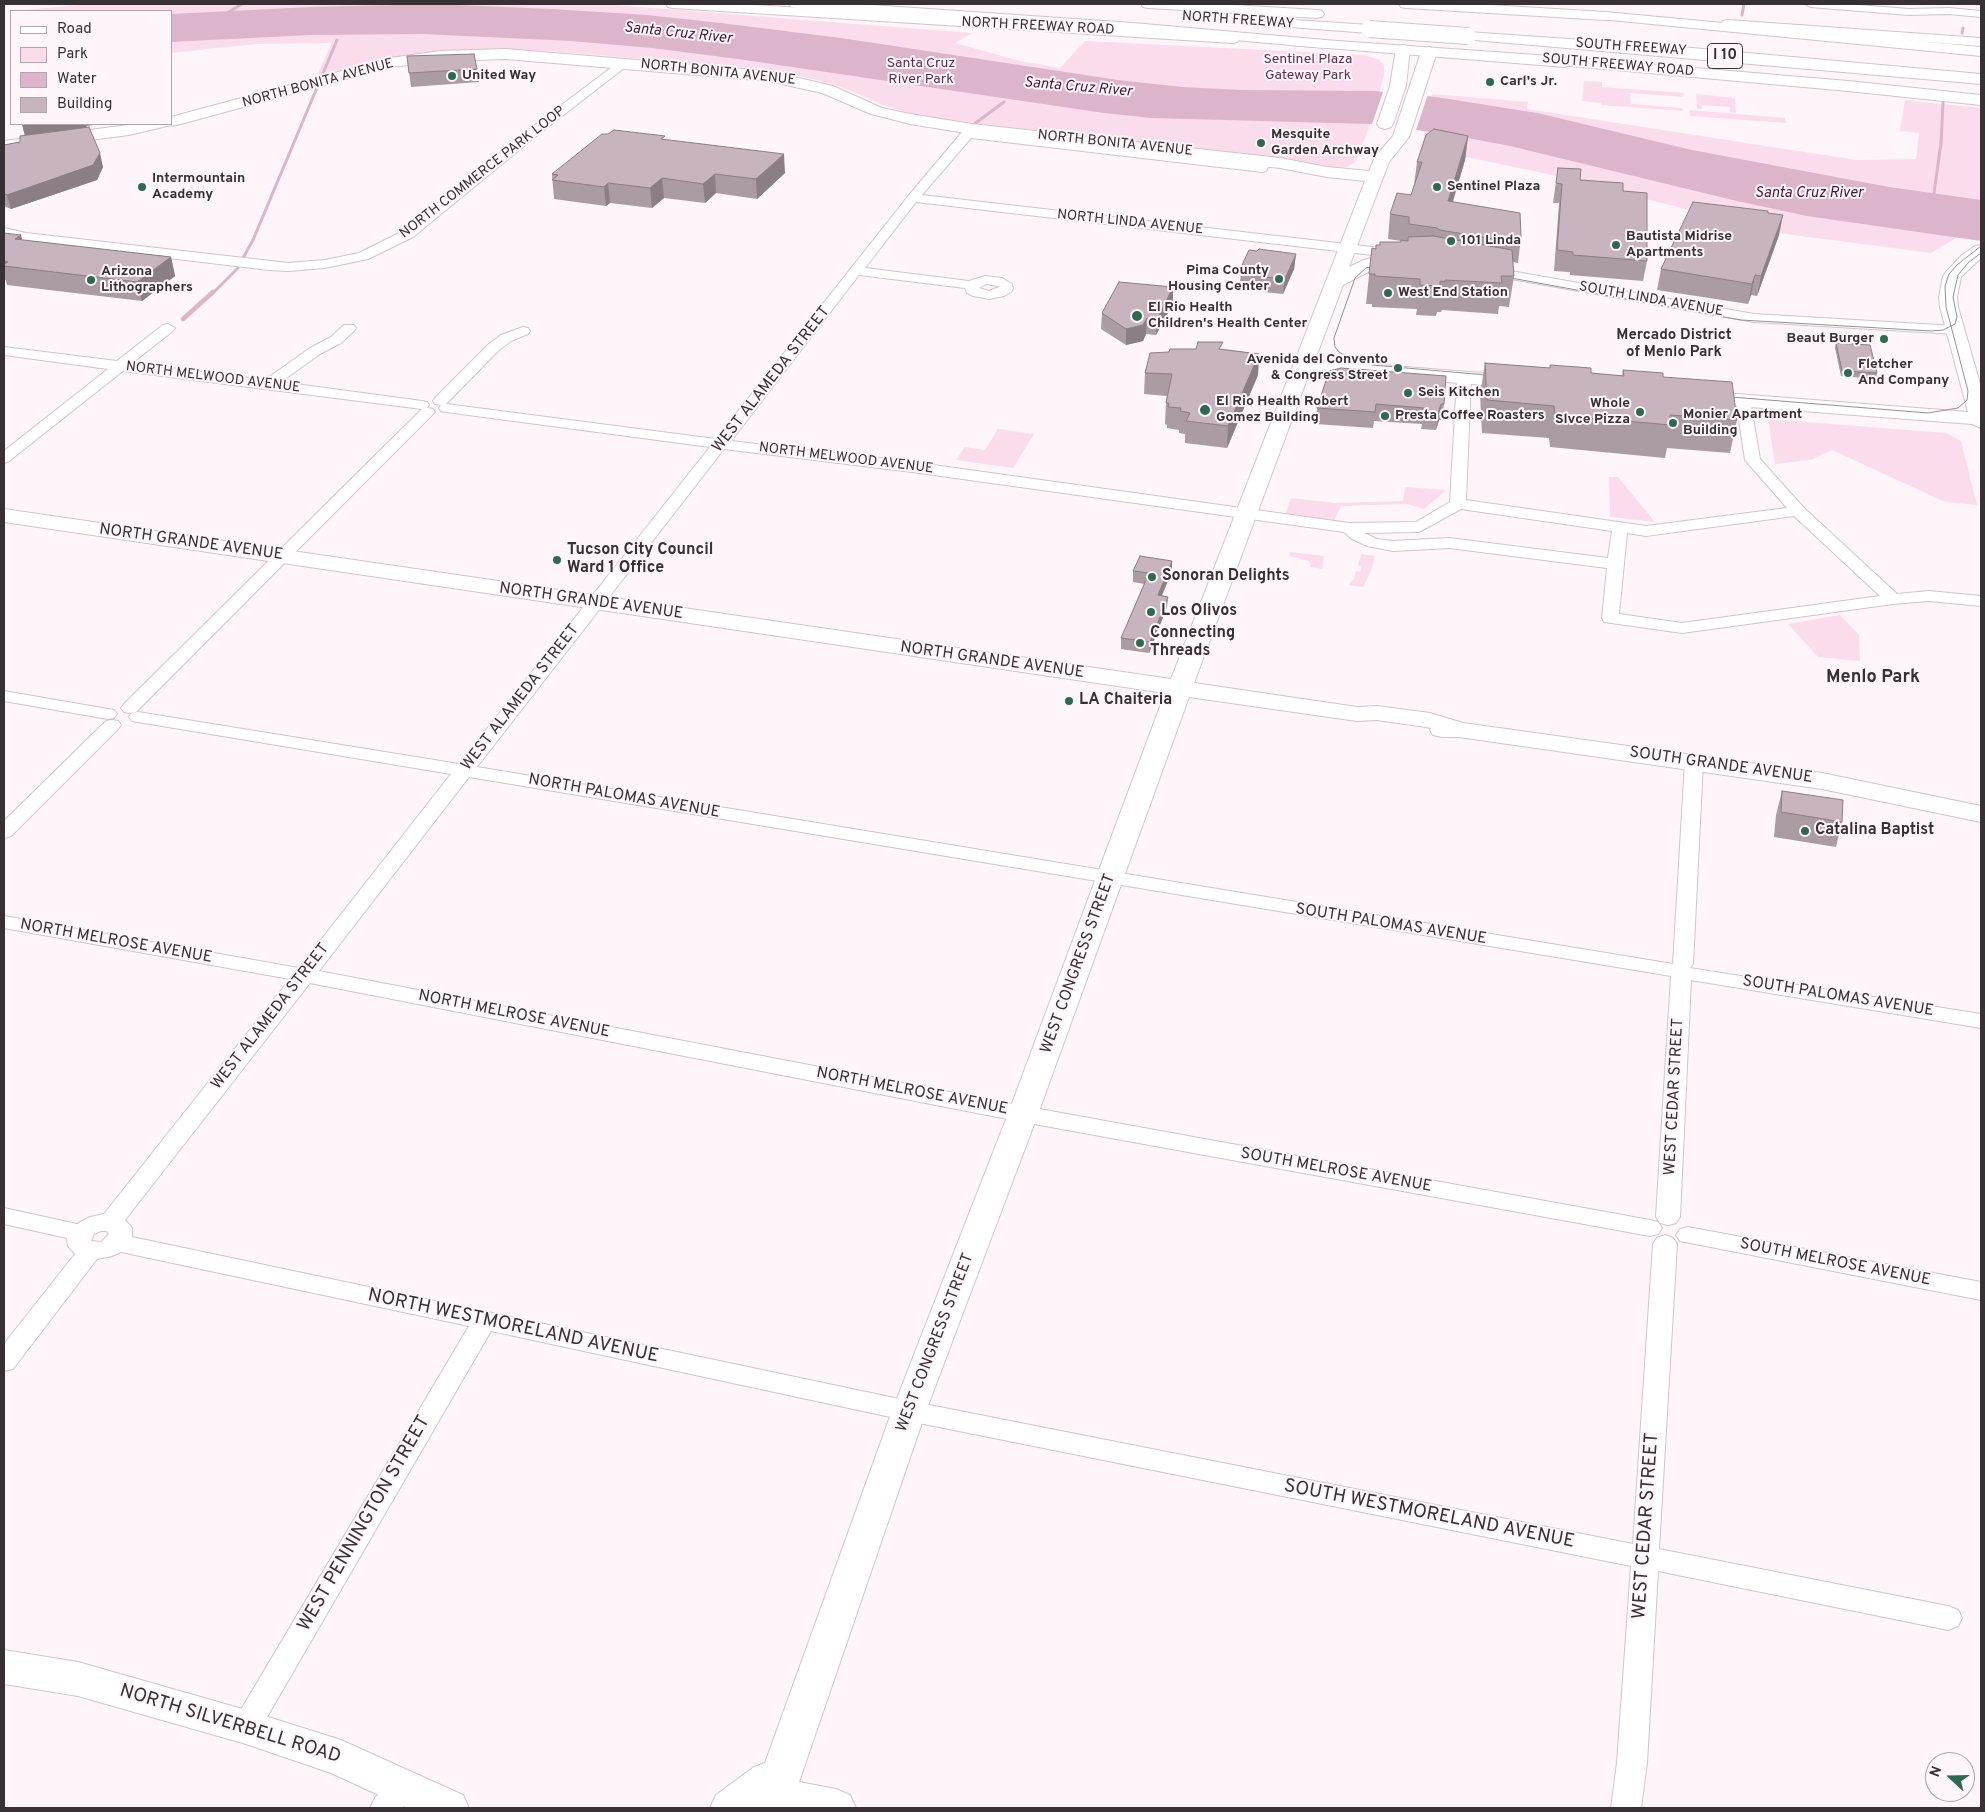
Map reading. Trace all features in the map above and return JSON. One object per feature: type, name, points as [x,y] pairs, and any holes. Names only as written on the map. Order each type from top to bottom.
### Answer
[{"type":"main road","name":"NORTH FREEWAY ROAD","points":[[673,4],[1325,44]]},
{"type":"main road","points":[[796,4],[1133,27],[1325,44]]},
{"type":"main road","name":"NORTH FREEWAY","points":[[957,4],[1371,23]]},
{"type":"main road","name":"NORTH FREEWAY","points":[[1148,4],[1371,23]]},
{"type":"main road","points":[[1406,4],[1981,42]]},
{"type":"main road","name":"WEST CONGRESS STREET","points":[[1378,169],[1379,140],[1396,93],[1413,4]]},
{"type":"main road","points":[[1473,4],[1505,10]]},
{"type":"main road","name":"WEST CONGRESS STREET","points":[[763,1794],[1023,1114],[1111,879],[1179,688],[1378,169],[1401,136],[1424,69],[1441,5]]},
{"type":"main road","points":[[1605,16],[1981,52]]},
{"type":"main road","name":"SOUTH FREEWAY","points":[[1371,23],[1720,43],[1981,67]]},
{"type":"main road","name":"SOUTH FREEWAY","points":[[1469,30],[1670,51],[1981,79]]},
{"type":"main road","name":"SOUTH FREEWAY ROAD","points":[[1325,44],[1402,57],[1429,52],[1487,56],[1783,80],[1981,100]]},
{"type":"main road","name":"NORTH BONITA AVENUE","points":[[172,122],[347,73],[390,63],[441,56],[506,54],[733,72],[800,82],[827,89],[877,111],[969,131],[1265,161],[1327,172],[1378,169]]},
{"type":"main road","points":[[1424,69],[1442,59],[1487,56]]},
{"type":"main road","points":[[1565,62],[1756,71],[1981,91]]},
{"type":"main road","points":[[4,146],[154,125]]},
{"type":"main road","points":[[1677,395],[1981,420],[1949,307],[1949,286],[1952,276],[1960,266],[1981,250]]},
{"type":"main road","points":[[1335,282],[1364,267],[1384,260],[1419,259]]},
{"type":"main road","points":[[1303,365],[1536,384]]},
{"type":"main road","name":"NORTH GRANDE AVENUE","points":[[4,515],[1179,688]]},
{"type":"main road","name":"SOUTH GRANDE AVENUE","points":[[1179,688],[1357,714],[1374,723],[1432,731],[1459,730],[1822,781],[1981,814]]},
{"type":"main road","name":"NORTH SILVERBELL ROAD","points":[[4,1666],[78,1679],[246,1727],[341,1758],[393,1797],[449,1808]]},
{"type":"main road","points":[[763,1794],[836,1808]]},
{"type":"street","points":[[1810,4],[1909,12],[1943,11],[1981,14]]},
{"type":"street","name":"NORTH COMMERCE PARK LOOP","points":[[4,232],[34,238],[270,266],[288,267],[325,264],[363,256],[408,234],[531,134],[624,63]]},
{"type":"street","name":"WEST ALAMEDA STREET","points":[[114,1232],[304,975],[913,198],[969,131]]},
{"type":"street","name":"NORTH LINDA AVENUE","points":[[913,198],[1348,248]]},
{"type":"street","points":[[1348,248],[1419,259]]},
{"type":"street","name":"SOUTH LINDA AVENUE","points":[[1476,268],[1754,318],[1956,330]]},
{"type":"street","points":[[857,271],[972,285]]},
{"type":"street","points":[[4,458],[168,328]]},
{"type":"street","points":[[268,385],[315,351],[336,340],[349,328]]},
{"type":"street","points":[[4,696],[129,724],[134,712],[432,401],[443,404],[494,347],[506,338],[523,331]]},
{"type":"street","name":"NORTH MELWOOD AVENUE","points":[[4,351],[268,385],[425,409]]},
{"type":"street","points":[[1464,378],[1458,504],[1646,531],[1798,511]]},
{"type":"street","points":[[1743,400],[1753,460],[1798,511],[1893,599]]},
{"type":"street","name":"NORTH MELWOOD AVENUE","points":[[443,404],[722,444],[912,467],[1349,528],[1419,527],[1458,504]]},
{"type":"street","points":[[1620,527],[1610,618],[1682,628],[1893,599],[1928,596],[1981,601]]},
{"type":"street","points":[[1349,528],[1358,536],[1373,543],[1393,546],[1449,543],[1616,564]]},
{"type":"street","name":"NORTH PALOMAS AVENUE","points":[[134,712],[464,770],[1111,879]]},
{"type":"street","points":[[4,832],[110,719]]},
{"type":"street","name":"WEST CEDAR STREET","points":[[1626,1808],[1632,1763],[1668,1231],[1694,762]]},
{"type":"street","name":"SOUTH PALOMAS AVENUE","points":[[1111,879],[1981,1021]]},
{"type":"street","name":"NORTH MELROSE AVENUE","points":[[4,922],[304,975],[1023,1114]]},
{"type":"street","name":"SOUTH MELROSE AVENUE","points":[[1023,1114],[1668,1231],[1981,1292]]},
{"type":"street","points":[[4,1216],[86,1242]]},
{"type":"street","points":[[4,1362],[98,1223],[114,1232]]},
{"type":"street","name":"NORTH WESTMORELAND AVENUE","points":[[114,1232],[484,1322],[909,1411]]},
{"type":"street","name":"WEST PENNINGTON STREET","points":[[246,1727],[484,1322]]},
{"type":"street","name":"SOUTH WESTMORELAND AVENUE","points":[[909,1411],[1948,1618]]},
{"type":"green space","name":"Santa Cruz River Park","points":[[87,4],[602,4],[972,33],[955,43],[1020,61],[1060,68],[1085,41],[1364,55],[1378,59],[1384,65],[1384,75],[1370,125],[1355,162],[1347,167],[1333,168],[1293,160],[912,114],[883,105],[847,89],[772,70],[550,51],[500,50],[410,56],[317,75],[332,43],[257,44],[172,53],[172,10],[26,10]]},
{"type":"green space","points":[[1584,81],[1602,82],[1602,87],[1684,93],[1683,97],[1630,93],[1631,104],[1682,108],[1683,111],[1601,105],[1601,103],[1582,101]]},
{"type":"green space","points":[[1432,94],[1528,102],[1527,109],[1856,160],[1916,159],[1919,133],[1900,131],[1905,100],[1981,108],[1981,223],[1931,253],[1778,233],[1557,176],[1462,156],[1421,150]]},
{"type":"green space","points":[[1696,94],[1735,98],[1736,113],[1730,112],[1730,107],[1702,105],[1702,109],[1697,109]]},
{"type":"green space","points":[[1690,110],[1785,118],[1786,123],[1690,116]]},
{"type":"green space","points":[[1768,419],[1946,433],[1961,441],[1977,505],[1945,502],[1832,450],[1811,460],[1775,464]]},
{"type":"green space","points":[[998,429],[1034,434],[1013,468],[956,460],[965,447],[985,450]]},
{"type":"green space","points":[[1609,477],[1618,477],[1655,522],[1610,517]]},
{"type":"green space","points":[[1405,487],[1446,490],[1424,509],[1407,504],[1341,506],[1334,521],[1285,515],[1291,498],[1335,503],[1403,501]]},
{"type":"green space","points":[[1290,552],[1324,556],[1322,569],[1311,567],[1309,561],[1289,556]]},
{"type":"green space","points":[[1361,554],[1375,556],[1371,571],[1363,587],[1348,585],[1354,579],[1356,571],[1360,572],[1362,566],[1358,566]]},
{"type":"green space","points":[[1840,615],[1859,635],[1860,661],[1818,657],[1788,624]]},
{"type":"water","name":"Santa Cruz River","points":[[434,4],[647,15],[841,38],[1118,80],[1182,87],[1243,90],[1374,91],[1436,97],[1537,113],[1692,150],[1889,187],[1981,200],[1981,241],[1807,216],[1510,146],[1447,134],[1370,124],[1152,118],[1104,113],[738,59],[652,48],[571,41],[423,34],[311,35],[172,42],[172,14],[311,7]]},
{"type":"pier","points":[[1384,89],[1428,94],[1415,133],[1371,127]]},
{"type":"building","points":[[474,54],[477,69],[409,73],[407,56]]},
{"type":"building","points":[[89,127],[100,153],[93,165],[7,195],[4,193],[4,145],[20,142],[20,136]]},
{"type":"building","points":[[1434,129],[1468,136],[1448,201],[1520,213],[1521,237],[1511,236],[1511,242],[1440,230],[1409,224],[1409,217],[1390,214],[1397,193],[1411,195],[1422,162],[1417,162],[1426,135]]},
{"type":"building","points":[[614,130],[665,136],[661,139],[784,154],[756,179],[715,174],[703,184],[662,178],[650,188],[608,183],[604,187],[552,180],[558,175],[552,174],[602,134],[608,134]]},
{"type":"building","points":[[1558,168],[1581,169],[1580,180],[1623,183],[1623,191],[1647,193],[1647,261],[1573,255],[1573,252],[1557,250],[1562,184],[1556,183]]},
{"type":"building","points":[[1693,202],[1768,211],[1768,213],[1783,215],[1761,276],[1755,275],[1752,284],[1661,269]]},
{"type":"building","points":[[4,233],[21,235],[15,239],[171,257],[137,282],[4,266],[8,262],[4,261]]},
{"type":"building","points":[[1433,236],[1512,250],[1514,276],[1501,276],[1502,283],[1445,280],[1445,282],[1440,281],[1440,286],[1420,285],[1420,279],[1369,274],[1372,248],[1376,249],[1376,245],[1380,245],[1380,242],[1401,242],[1401,240],[1408,241],[1408,237]]},
{"type":"building","points":[[1259,249],[1296,254],[1285,279],[1265,277],[1268,269],[1242,265],[1249,250],[1257,251]]},
{"type":"building","points":[[1119,282],[1173,287],[1157,320],[1147,318],[1143,325],[1126,329],[1102,313]]},
{"type":"building","name":"El Rio Health Robert Gomez Building","points":[[1198,342],[1223,342],[1219,349],[1259,354],[1228,426],[1186,421],[1190,413],[1180,411],[1181,408],[1168,407],[1169,403],[1166,403],[1172,374],[1145,373],[1150,353],[1169,352],[1170,349],[1196,349]]},
{"type":"building","points":[[1836,343],[1870,345],[1877,373],[1842,371]]},
{"type":"building","points":[[1485,363],[1550,368],[1550,365],[1591,368],[1591,373],[1624,376],[1623,370],[1663,373],[1663,377],[1732,382],[1737,420],[1670,415],[1671,425],[1555,415],[1554,406],[1487,400]]},
{"type":"building","points":[[1341,368],[1446,376],[1444,404],[1441,404],[1438,414],[1423,413],[1424,408],[1376,404],[1375,412],[1317,408],[1329,371]]},
{"type":"building","points":[[1140,556],[1172,561],[1158,595],[1168,597],[1150,642],[1121,638],[1149,573],[1133,571]]},
{"type":"building","points":[[1782,791],[1843,800],[1842,822],[1781,812]]},
{"type":"waterway","points":[[227,13],[242,4]]},
{"type":"waterway","points":[[1742,15],[1744,4]]},
{"type":"waterway","points":[[1962,33],[1963,28]]},
{"type":"waterway","points":[[243,258],[253,240],[337,40]]},
{"type":"waterway","points":[[973,125],[1004,102]]},
{"type":"waterway","points":[[1933,200],[1941,143],[1943,103]]},
{"type":"waterway","points":[[212,294],[238,268]]},
{"type":"waterway","points":[[183,319],[213,292]]},
{"type":"tram line","points":[[1951,326],[1946,307],[1945,286],[1949,274],[1957,265],[1981,246]]},
{"type":"tram line","points":[[1951,326],[1955,324],[1957,317],[1953,297],[1958,275],[1968,263],[1981,253]]},
{"type":"tram line","points":[[1384,263],[1366,268],[1355,278],[1334,338],[1335,347],[1339,352],[1351,359],[1372,365],[1498,376]]},
{"type":"tram line","points":[[1500,276],[1741,320],[1931,331],[1943,330],[1951,326]]},
{"type":"tram line","points":[[1719,396],[1928,413],[1958,408],[1967,400],[1968,391],[1951,326]]},
{"type":"place","name":"United Way","points":[[452,76]]},
{"type":"place","name":"Carl's Jr.","points":[[1490,82]]},
{"type":"place","name":"Mesquite Garden Archway","points":[[1261,143]]},
{"type":"place","name":"Intermountain Academy","points":[[142,187]]},
{"type":"place","name":"Sentinel Plaza","points":[[1437,187]]},
{"type":"place","name":"101 Linda","points":[[1451,241]]},
{"type":"place","name":"Bautista Midrise Apartments","points":[[1616,245]]},
{"type":"place","name":"Pima County Housing Center","points":[[1279,279]]},
{"type":"place","name":"Arizona Lithographers","points":[[91,280]]},
{"type":"place","name":"West End Station","points":[[1388,293]]},
{"type":"place","name":"El Rio Health Children's Health Center","points":[[1137,316]]},
{"type":"place","name":"Beaut Burger","points":[[1884,339]]},
{"type":"place","name":"Avenida del Convento & Congress Street","points":[[1398,368]]},
{"type":"place","name":"Fletcher And Company","points":[[1848,373]]},
{"type":"place","name":"Seis Kitchen","points":[[1408,393]]},
{"type":"place","name":"El Rio Health Robert Gomez Building","points":[[1205,410]]},
{"type":"place","name":"Whole Slvce Pizza","points":[[1640,412]]},
{"type":"place","name":"Presta Coffee Roasters","points":[[1385,416]]},
{"type":"place","name":"Monier Apartment Building","points":[[1673,423]]},
{"type":"place","name":"Tucson City Council Ward 1 Office","points":[[557,560]]},
{"type":"place","name":"Sonoran Delights","points":[[1152,577]]},
{"type":"place","name":"Los Olivos","points":[[1151,612]]},
{"type":"place","name":"Connecting Threads","points":[[1140,643]]},
{"type":"place","name":"LA Chaiteria","points":[[1069,701]]},
{"type":"place","name":"Catalina Baptist","points":[[1805,831]]},
{"type":"district","name":"Mercado District of Menlo Park","points":[[1674,344]]},
{"type":"district","name":"Menlo Park","points":[[1873,678]]},
{"type":"park label","name":"Sentinel Plaza Gateway Park","points":[[1308,68]]}]
